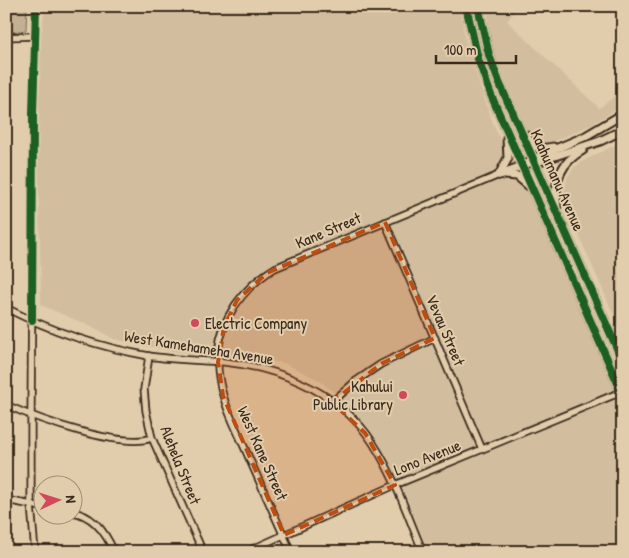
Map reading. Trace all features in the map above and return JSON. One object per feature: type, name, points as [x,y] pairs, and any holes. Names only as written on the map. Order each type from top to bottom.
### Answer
[{"type":"main road","name":"Kaahumanu Avenue","points":[[466,6],[478,59],[506,130],[622,393]]},
{"type":"main road","name":"Kaahumanu Avenue","points":[[478,6],[489,55],[499,82],[623,362]]},
{"type":"main road","points":[[499,175],[534,161],[541,155],[602,128],[623,114]]},
{"type":"main road","points":[[520,128],[533,145],[540,148],[570,143]]},
{"type":"main road","points":[[499,175],[508,158],[506,130]]},
{"type":"main road","points":[[534,161],[537,162],[623,130]]},
{"type":"main road","points":[[561,221],[556,194],[557,180],[560,172],[574,155],[600,140]]},
{"type":"main road","points":[[499,175],[517,176],[532,189]]},
{"type":"main road","points":[[573,282],[585,276]]},
{"type":"street","points":[[35,552],[31,505],[31,416],[34,36],[36,6]]},
{"type":"street","points":[[6,37],[34,36]]},
{"type":"street","name":"Kane Street","points":[[218,362],[228,315],[238,300],[255,282],[267,273],[284,264],[499,175]]},
{"type":"street","name":"Vevau Street","points":[[384,222],[482,449]]},
{"type":"street","name":"West Kamehameha Avenue","points":[[6,308],[62,333],[149,356],[218,362],[267,369],[302,383],[351,417],[365,433],[380,455],[395,485],[423,552]]},
{"type":"street","points":[[332,402],[381,364],[435,338]]},
{"type":"street","name":"Alehela Street","points":[[149,356],[144,389],[146,411],[152,438],[203,552]]},
{"type":"street","name":"West Kane Street","points":[[218,362],[220,383],[228,408],[291,552]]},
{"type":"street","name":"Lono Avenue","points":[[246,552],[395,485],[622,393]]},
{"type":"street","points":[[6,405],[31,416],[94,434],[126,440],[152,438]]},
{"type":"street","points":[[6,500],[31,505]]},
{"type":"street","points":[[82,515],[99,526],[114,552]]},
{"type":"highlighted area","points":[[385,222],[435,338],[381,364],[332,402],[365,433],[395,485],[284,535],[223,396],[218,362],[224,327],[237,300],[267,273]]},
{"type":"shaded area","points":[[6,6],[27,6],[26,30],[6,33]]},
{"type":"shaded area","points":[[45,6],[460,6],[465,38],[494,126],[505,150],[522,166],[623,395],[623,552],[428,552],[402,486],[370,430],[338,395],[317,379],[284,363],[243,357],[176,352],[113,339],[99,330],[41,305],[38,145],[41,38]]},
{"type":"shaded area","points":[[487,6],[519,6],[507,21],[599,108],[621,92],[623,93],[623,105],[593,124],[548,144],[537,144],[531,140],[493,52],[489,34]]},
{"type":"shaded area","points":[[623,141],[623,336],[566,206],[564,192],[567,178],[574,167]]},
{"type":"cycle path","points":[[32,320],[33,114],[36,6]]},
{"type":"cycle path","points":[[466,6],[478,59],[491,95],[623,395]]},
{"type":"cycle path","points":[[478,6],[489,55],[499,82],[623,362]]},
{"type":"place","name":"Electric Company","points":[[195,323]]},
{"type":"place","name":"Kahului Public Library","points":[[403,395]]}]
